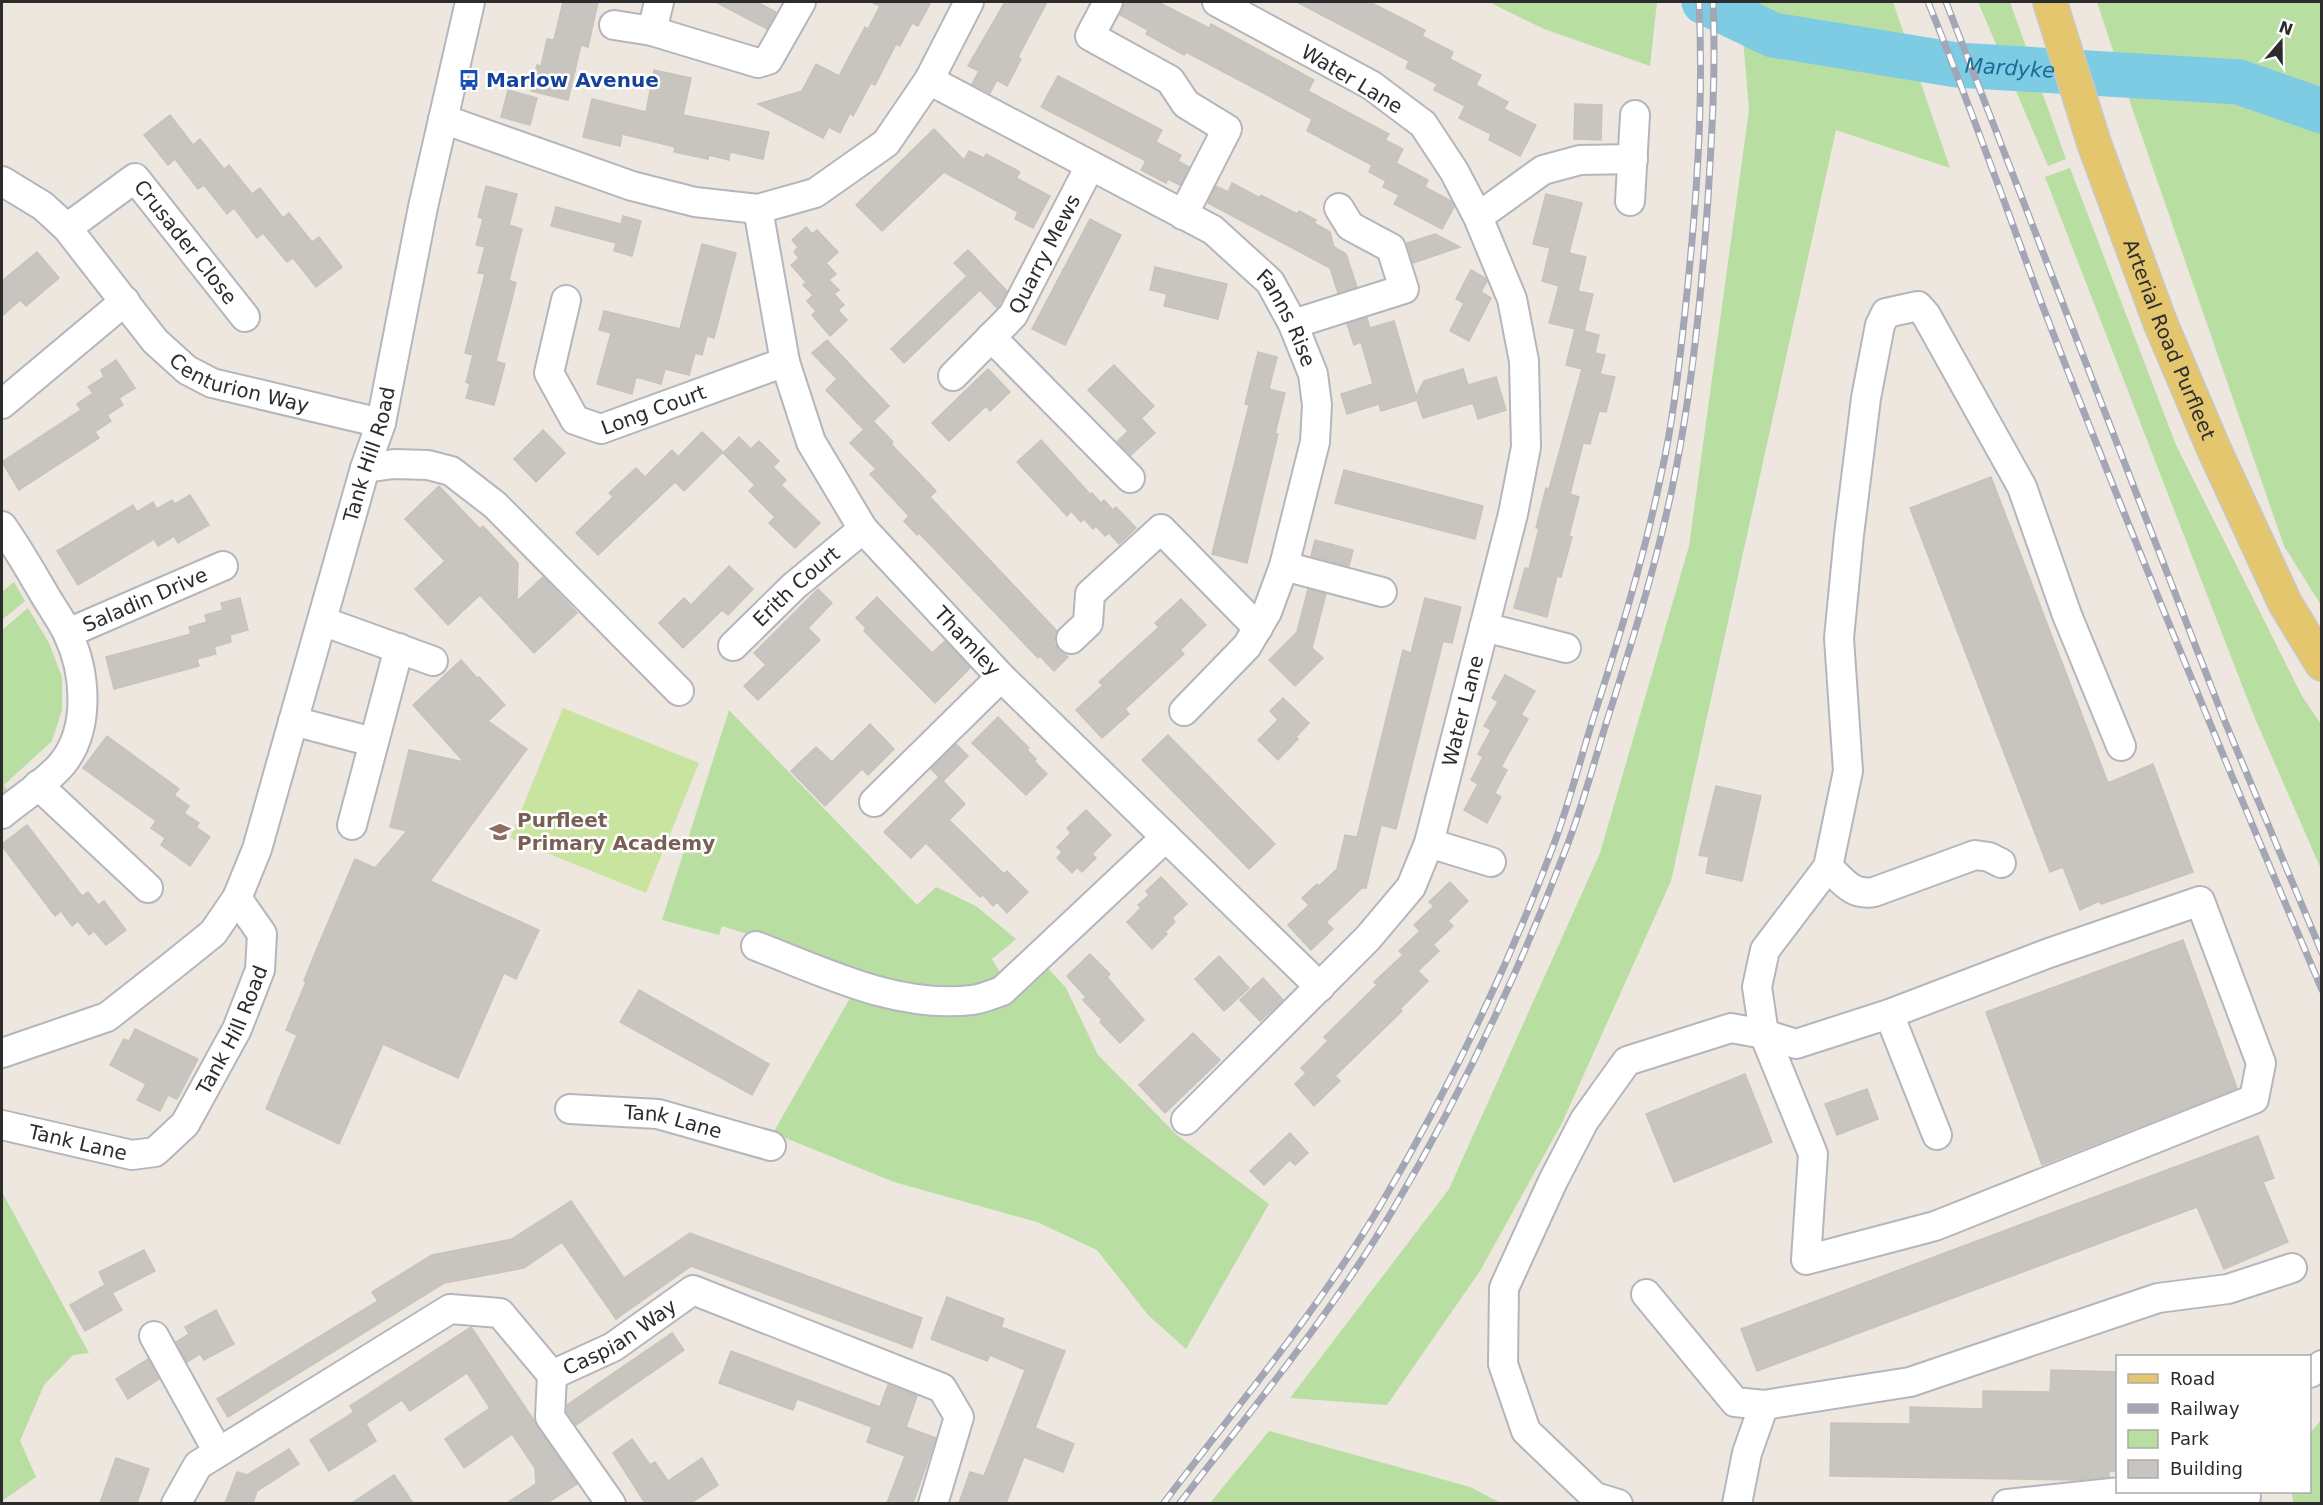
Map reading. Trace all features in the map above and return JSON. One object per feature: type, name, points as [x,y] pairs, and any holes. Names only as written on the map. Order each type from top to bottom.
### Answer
[{"type":"main road","name":"Arterial Road Purfleet","points":[[2051,4],[2094,143],[2160,322],[2213,447],[2285,603],[2322,664]]},
{"type":"street","name":"Tank Hill Road","points":[[2,1053],[107,1017],[213,933],[237,898],[257,849],[365,468],[381,423],[423,207],[470,2]]},
{"type":"street","points":[[652,31],[659,2]]},
{"type":"street","points":[[614,24],[652,31],[758,63],[768,60],[801,2]]},
{"type":"street","points":[[443,119],[632,186],[695,202],[758,209],[815,193],[886,143],[929,80],[969,2]]},
{"type":"street","points":[[1108,2],[1090,36],[1170,80],[1186,104],[1227,129],[1183,215]]},
{"type":"street","name":"Water Lane","points":[[1186,1120],[1368,938],[1411,886],[1429,843],[1513,514],[1526,447],[1524,360],[1512,299],[1478,217],[1454,171],[1424,124],[1371,86],[1217,2]]},
{"type":"street","name":"Fanns Rise","points":[[929,80],[1213,230],[1270,282],[1293,324],[1313,374],[1317,405],[1315,442],[1284,566],[1267,612],[1247,646],[1184,711]]},
{"type":"street","points":[[1630,201],[1635,115]]},
{"type":"street","points":[[1478,217],[1543,170],[1580,159],[1633,159]]},
{"type":"street","name":"Quarry Mews","points":[[953,376],[1013,315],[1090,166]]},
{"type":"street","name":"Crusader Close","points":[[67,228],[135,178],[245,317]]},
{"type":"street","name":"Centurion Way","points":[[2,181],[43,206],[67,228],[155,341],[187,370],[212,383],[381,423]]},
{"type":"street","points":[[1293,324],[1404,289],[1391,248],[1350,226],[1339,208]]},
{"type":"street","name":"Thamley","points":[[758,209],[785,362],[811,442],[863,529],[1001,677],[1320,987]]},
{"type":"street","name":"Long Court","points":[[566,300],[549,373],[575,420],[601,429],[785,362]]},
{"type":"street","points":[[2,404],[125,301]]},
{"type":"street","points":[[1618,1503],[1595,1497],[1526,1431],[1503,1364],[1504,1288],[1553,1181],[1584,1121],[1627,1061],[1731,1028],[1764,1034],[1796,1044],[1889,1014],[2049,953],[2200,901],[2261,1064],[2254,1099],[1935,1226],[1806,1260],[1813,1154],[1764,1034],[1757,987],[1765,950],[1828,867],[1848,771],[1839,639],[1866,398],[1880,325],[1886,313],[1918,306],[1926,315],[2022,487],[2067,615],[2121,746]]},
{"type":"street","points":[[991,337],[1130,478]]},
{"type":"street","points":[[365,468],[394,464],[428,465],[451,471],[495,505],[679,691]]},
{"type":"street","name":"Erith Court","points":[[734,646],[794,586],[863,529]]},
{"type":"street","points":[[1071,639],[1088,623],[1090,594],[1161,529],[1258,627]]},
{"type":"street","name":"Saladin Drive","points":[[2,814],[62,764],[73,746],[79,728],[83,698],[77,661],[68,633],[6,542]]},
{"type":"street","points":[[1284,566],[1382,592]]},
{"type":"street","name":"Saladin Drive","points":[[68,633],[223,567]]},
{"type":"street","points":[[322,621],[433,661]]},
{"type":"street","points":[[1484,627],[1566,648]]},
{"type":"street","points":[[352,825],[399,648]]},
{"type":"street","points":[[874,802],[1001,677]]},
{"type":"street","points":[[293,721],[373,742]]},
{"type":"street","points":[[38,785],[148,888]]},
{"type":"street","points":[[756,946],[860,986],[923,1001],[973,1000],[1002,992],[1166,837]]},
{"type":"street","points":[[1429,843],[1491,862]]},
{"type":"street","points":[[1828,867],[1851,888],[1862,894],[1874,892],[1975,855],[1989,857],[2001,863]]},
{"type":"street","name":"Tank Hill Road","points":[[155,1152],[185,1124],[204,1093],[237,1029],[260,970],[262,934],[237,898]]},
{"type":"street","points":[[1889,1014],[1937,1135]]},
{"type":"street","name":"Tank Lane","points":[[570,1109],[658,1114],[771,1146]]},
{"type":"street","name":"Tank Lane","points":[[2,1125],[132,1155],[155,1152]]},
{"type":"street","points":[[1646,1294],[1735,1402],[1764,1405],[1910,1382],[2158,1298],[2228,1288],[2292,1268]]},
{"type":"street","name":"Caspian Way","points":[[176,1503],[198,1465],[450,1309],[500,1313],[552,1375],[613,1347],[693,1290],[942,1388],[959,1417],[933,1503]]},
{"type":"street","points":[[154,1336],[218,1452]]},
{"type":"street","points":[[552,1375],[550,1417],[606,1502]]},
{"type":"street","points":[[1737,1503],[1747,1453],[1764,1405]]},
{"type":"street","points":[[2007,1503],[2046,1502],[2116,1493]]},
{"type":"street","points":[[2146,1493],[2247,1497]]},
{"type":"green space","points":[[1489,2],[1657,2],[1650,66],[1544,29]]},
{"type":"green space","points":[[1740,2],[1893,2],[1950,168],[1836,130],[1671,881],[1562,1123],[1480,1271],[1387,1405],[1290,1398],[1449,1189],[1600,853],[1689,546],[1749,110]]},
{"type":"green space","points":[[1978,2],[2010,2],[2066,159],[2048,166]]},
{"type":"green space","points":[[2097,2],[2321,2],[2321,605],[2284,546]]},
{"type":"green space","points":[[2070,168],[2176,445],[2302,696],[2321,724],[2321,869],[2254,716],[2045,177]]},
{"type":"green space","points":[[14,582],[25,601],[2,620],[2,592]]},
{"type":"green space","points":[[28,608],[49,643],[62,677],[62,710],[52,741],[4,785],[8,791],[2,793],[2,630]]},
{"type":"green space","points":[[563,708],[699,763],[646,893],[510,838]]},
{"type":"green space","points":[[729,710],[917,905],[936,887],[976,906],[1016,939],[992,959],[1003,978],[1045,965],[1066,988],[1098,1055],[1177,1135],[1269,1204],[1186,1349],[1148,1315],[1097,1250],[1037,1222],[894,1182],[773,1133],[865,972],[722,926],[719,935],[662,920]]},
{"type":"green space","points":[[2,1192],[89,1353],[73,1355],[44,1385],[20,1441],[36,1477],[2,1501]]},
{"type":"green space","points":[[2321,1420],[2321,1503],[2293,1503],[2292,1493],[2311,1493],[2311,1432]]},
{"type":"green space","points":[[1269,1431],[1470,1487],[1501,1503],[1210,1503]]},
{"type":"building","points":[[563,2],[598,2],[588,47],[581,45],[568,100],[531,91],[537,65],[541,66],[547,39],[554,40]]},
{"type":"building","points":[[716,2],[757,2],[776,12],[767,29]]},
{"type":"building","points":[[871,2],[931,2],[918,26],[912,23],[900,46],[896,44],[875,85],[871,83],[853,116],[850,113],[840,133],[829,127],[823,138],[758,104],[802,91],[816,64],[839,76],[865,27],[868,29],[880,6]]},
{"type":"building","points":[[1005,2],[1047,2],[1018,57],[1021,59],[1007,86],[997,80],[990,93],[972,84],[979,71],[968,66]]},
{"type":"building","points":[[1124,2],[1158,2],[1209,28],[1211,24],[1314,80],[1308,91],[1389,134],[1385,140],[1403,149],[1396,163],[1428,180],[1425,187],[1451,201],[1454,207],[1442,229],[1394,204],[1399,195],[1383,187],[1386,181],[1369,172],[1372,165],[1307,131],[1312,119],[1186,52],[1184,55],[1146,34],[1148,30],[1120,15]]},
{"type":"building","points":[[1297,2],[1370,2],[1425,30],[1422,36],[1453,52],[1450,59],[1481,75],[1476,85],[1508,102],[1504,109],[1536,125],[1520,156],[1489,140],[1491,134],[1459,118],[1465,106],[1434,90],[1437,84],[1406,68],[1409,61]]},
{"type":"building","points":[[654,70],[691,78],[683,115],[769,132],[763,159],[730,152],[729,160],[709,155],[708,159],[674,152],[675,147],[622,134],[620,146],[583,137],[592,99],[646,112]]},
{"type":"building","points":[[1058,76],[1162,130],[1156,142],[1181,155],[1178,161],[1189,167],[1180,185],[1168,179],[1166,183],[1141,170],[1146,161],[1041,107]]},
{"type":"building","points":[[508,90],[537,98],[530,125],[501,117]]},
{"type":"building","points":[[1575,104],[1602,105],[1601,140],[1574,139]]},
{"type":"building","points":[[170,115],[193,145],[200,139],[224,169],[229,165],[252,194],[260,188],[283,218],[289,213],[312,242],[319,237],[342,267],[316,287],[293,258],[287,262],[263,233],[257,238],[234,208],[227,214],[204,185],[198,189],[175,159],[168,165],[144,135]]},
{"type":"building","points":[[934,129],[964,160],[969,151],[984,158],[986,154],[1020,172],[1016,178],[1050,196],[1033,228],[1015,219],[1018,212],[944,172],[882,231],[856,205]]},
{"type":"building","points":[[1232,183],[1260,198],[1261,195],[1297,214],[1299,211],[1316,220],[1314,223],[1330,232],[1334,247],[1346,254],[1357,287],[1338,293],[1330,268],[1208,203],[1216,186],[1228,192]]},
{"type":"building","points":[[486,186],[517,194],[509,225],[522,229],[509,280],[516,283],[496,361],[505,364],[494,405],[466,398],[470,384],[466,382],[473,355],[465,353],[485,274],[478,273],[485,247],[476,245],[483,219],[478,217]]},
{"type":"building","points":[[1546,194],[1582,203],[1569,253],[1586,257],[1578,291],[1593,294],[1584,331],[1599,335],[1595,353],[1605,355],[1600,374],[1615,377],[1606,412],[1599,411],[1590,444],[1583,443],[1570,494],[1579,497],[1569,536],[1572,537],[1561,577],[1557,576],[1547,617],[1514,608],[1525,568],[1529,569],[1546,488],[1549,489],[1582,369],[1566,365],[1575,329],[1549,323],[1559,286],[1542,281],[1550,248],[1533,244]]},
{"type":"building","points":[[556,207],[621,224],[623,216],[641,221],[632,256],[614,251],[616,243],[551,226]]},
{"type":"building","points":[[1090,219],[1121,235],[1065,345],[1032,329]]},
{"type":"building","points":[[806,227],[812,234],[817,230],[838,252],[826,263],[836,274],[829,280],[839,290],[834,294],[844,305],[838,310],[847,320],[830,336],[812,315],[816,311],[807,301],[813,295],[803,285],[806,282],[791,265],[799,258],[794,252],[798,247],[792,240]]},
{"type":"building","points":[[1435,234],[1460,247],[1413,263],[1407,243]]},
{"type":"building","points":[[702,244],[736,253],[714,338],[707,336],[702,355],[695,353],[689,375],[665,369],[661,384],[636,377],[632,394],[597,384],[611,333],[599,330],[604,311],[680,329]]},
{"type":"building","points":[[968,250],[1007,291],[997,308],[980,290],[904,363],[891,349],[967,276],[954,263]]},
{"type":"building","points":[[37,252],[59,278],[26,306],[20,300],[2,316],[2,281]]},
{"type":"building","points":[[1155,267],[1227,284],[1218,319],[1164,306],[1167,294],[1150,290]]},
{"type":"building","points":[[1471,270],[1485,278],[1487,281],[1481,292],[1491,298],[1469,341],[1450,331],[1464,303],[1456,299]]},
{"type":"building","points":[[1367,318],[1370,328],[1394,321],[1416,396],[1424,381],[1463,369],[1468,385],[1496,377],[1506,410],[1478,419],[1473,403],[1423,418],[1417,400],[1381,411],[1379,404],[1347,414],[1341,394],[1373,384],[1361,342],[1354,345],[1347,324]]},
{"type":"building","points":[[827,340],[889,406],[864,430],[826,390],[837,379],[812,353]]},
{"type":"building","points":[[1258,352],[1277,357],[1269,389],[1285,393],[1275,434],[1278,434],[1247,563],[1212,554],[1249,405],[1245,404]]},
{"type":"building","points":[[116,360],[135,388],[119,398],[123,405],[107,415],[111,421],[95,432],[99,438],[19,490],[2,462],[81,410],[77,404],[93,393],[88,387],[104,377],[101,370]]},
{"type":"building","points":[[1114,365],[1154,406],[1128,431],[1088,390]]},
{"type":"building","points":[[988,369],[1010,392],[990,411],[986,406],[949,441],[932,423]]},
{"type":"building","points":[[1141,418],[1155,433],[1131,455],[1117,442]]},
{"type":"building","points":[[873,421],[893,442],[891,444],[936,491],[930,497],[1057,631],[1054,643],[1059,651],[1068,657],[1054,671],[1040,656],[1038,658],[919,533],[917,535],[904,521],[909,516],[870,474],[876,469],[850,443]]},
{"type":"building","points":[[543,430],[565,453],[536,482],[514,459]]},
{"type":"building","points":[[702,432],[723,452],[684,491],[675,482],[598,555],[576,533],[613,497],[609,493],[636,468],[645,477],[672,450],[678,457]]},
{"type":"building","points":[[739,437],[751,449],[759,441],[779,461],[773,467],[786,480],[781,485],[820,523],[795,548],[769,523],[775,517],[749,491],[755,485],[723,453]]},
{"type":"building","points":[[1041,440],[1090,494],[1092,493],[1101,503],[1104,500],[1113,510],[1116,507],[1136,528],[1119,544],[1109,533],[1105,536],[1096,526],[1093,529],[1084,519],[1081,522],[1071,511],[1067,516],[1017,462]]},
{"type":"building","points":[[1344,470],[1483,506],[1475,539],[1335,503]]},
{"type":"building","points":[[1991,477],[2108,783],[2153,764],[2193,872],[2101,904],[2099,901],[2080,910],[2063,867],[2050,872],[1910,508]]},
{"type":"building","points":[[439,486],[480,529],[483,526],[518,563],[517,601],[543,577],[577,613],[534,653],[480,595],[448,625],[415,589],[445,561],[405,519]]},
{"type":"building","points":[[190,495],[209,525],[178,543],[174,536],[158,546],[154,539],[78,585],[57,551],[133,505],[137,512],[153,502],[157,509],[172,500],[175,504]]},
{"type":"building","points":[[1315,540],[1353,550],[1349,566],[1311,556]]},
{"type":"building","points":[[729,566],[753,589],[728,615],[722,610],[683,648],[659,623],[684,598],[691,605]]},
{"type":"building","points":[[818,589],[832,603],[808,628],[820,640],[758,700],[744,686],[766,665],[754,653]]},
{"type":"building","points":[[1308,589],[1326,594],[1312,648],[1323,658],[1295,686],[1269,660],[1297,632]]},
{"type":"building","points":[[877,597],[932,653],[945,641],[970,668],[935,703],[864,631],[866,628],[856,618]]},
{"type":"building","points":[[240,598],[248,630],[230,635],[231,642],[214,647],[216,654],[197,659],[199,666],[114,689],[106,657],[191,634],[189,627],[207,622],[205,615],[223,610],[221,603]]},
{"type":"building","points":[[1425,598],[1461,607],[1452,643],[1443,641],[1396,829],[1381,825],[1366,888],[1362,888],[1326,922],[1333,929],[1311,950],[1288,925],[1309,905],[1302,898],[1337,869],[1345,835],[1357,837],[1403,650],[1411,653]]},
{"type":"building","points":[[1181,599],[1206,625],[1180,650],[1184,654],[1125,709],[1129,714],[1102,738],[1076,710],[1103,685],[1099,682],[1159,627],[1155,623]]},
{"type":"building","points":[[461,660],[505,705],[488,721],[527,749],[430,881],[539,930],[516,979],[504,973],[458,1078],[383,1044],[339,1144],[266,1109],[297,1035],[286,1030],[306,982],[304,981],[313,958],[355,859],[375,868],[407,831],[390,827],[409,750],[464,762],[413,705]]},
{"type":"building","points":[[1505,675],[1535,691],[1521,715],[1528,719],[1501,767],[1507,770],[1495,793],[1501,797],[1487,823],[1464,810],[1478,784],[1471,780],[1483,757],[1478,754],[1491,730],[1484,726],[1498,702],[1492,698]]},
{"type":"building","points":[[1283,698],[1309,723],[1296,737],[1298,739],[1278,760],[1258,740],[1278,720],[1270,711]]},
{"type":"building","points":[[998,717],[1029,748],[1027,750],[1036,759],[1034,761],[1047,774],[1026,795],[972,743]]},
{"type":"building","points":[[870,724],[894,749],[868,775],[862,769],[825,806],[791,771],[816,747],[832,762]]},
{"type":"building","points":[[1168,735],[1275,844],[1249,869],[1142,760]]},
{"type":"building","points":[[107,736],[179,789],[174,795],[189,806],[184,813],[199,823],[196,827],[210,837],[190,866],[161,845],[165,838],[151,828],[156,821],[83,768]]},
{"type":"building","points":[[956,744],[968,756],[943,781],[931,769]]},
{"type":"building","points":[[939,777],[965,804],[949,820],[1004,874],[1007,871],[1028,892],[1007,913],[997,902],[993,906],[983,895],[980,897],[926,843],[911,858],[884,832]]},
{"type":"building","points":[[1716,786],[1761,796],[1742,881],[1706,873],[1709,857],[1699,855]]},
{"type":"building","points":[[1086,810],[1111,835],[1092,854],[1096,858],[1082,872],[1077,867],[1072,873],[1057,858],[1062,852],[1057,847],[1071,833],[1067,828]]},
{"type":"building","points":[[27,825],[82,896],[88,892],[98,905],[104,901],[126,930],[106,945],[94,931],[89,935],[78,921],[72,926],[61,911],[55,916],[2,846]]},
{"type":"building","points":[[1161,877],[1187,904],[1172,918],[1175,922],[1152,949],[1127,922],[1141,908],[1138,905],[1149,895],[1146,891]]},
{"type":"building","points":[[1450,882],[1468,901],[1448,921],[1453,926],[1433,945],[1439,951],[1418,971],[1428,981],[1400,1009],[1402,1011],[1335,1076],[1340,1081],[1314,1106],[1295,1084],[1306,1073],[1301,1068],[1328,1041],[1324,1037],[1377,985],[1374,982],[1403,955],[1399,951],[1420,931],[1414,925],[1434,906],[1429,902]]},
{"type":"building","points":[[2183,940],[2237,1088],[2042,1165],[1986,1012]]},
{"type":"building","points":[[1090,954],[1110,974],[1107,977],[1144,1020],[1120,1043],[1100,1022],[1102,1020],[1083,1000],[1086,997],[1067,976]]},
{"type":"building","points":[[1219,956],[1249,988],[1224,1011],[1195,979]]},
{"type":"building","points":[[1263,978],[1283,1000],[1260,1021],[1240,1000]]},
{"type":"building","points":[[639,990],[769,1064],[752,1095],[620,1022]]},
{"type":"building","points":[[135,1029],[198,1059],[177,1099],[168,1095],[160,1111],[137,1100],[146,1084],[110,1065],[124,1039],[129,1041]]},
{"type":"building","points":[[1193,1033],[1220,1060],[1165,1113],[1139,1085]]},
{"type":"building","points":[[1745,1074],[1772,1142],[1674,1182],[1646,1114]]},
{"type":"building","points":[[1867,1089],[1878,1119],[1837,1135],[1825,1104]]},
{"type":"building","points":[[1290,1133],[1308,1153],[1295,1165],[1290,1160],[1264,1185],[1250,1171]]},
{"type":"building","points":[[2258,1136],[2274,1178],[2263,1182],[2288,1242],[2224,1269],[2197,1207],[1757,1371],[1741,1329]]},
{"type":"building","points":[[571,1201],[624,1278],[690,1233],[922,1318],[912,1348],[691,1266],[616,1319],[562,1242],[524,1268],[444,1283],[228,1417],[217,1399],[378,1301],[372,1292],[432,1255],[512,1239]]},
{"type":"building","points":[[144,1250],[155,1271],[112,1293],[122,1310],[85,1331],[70,1305],[105,1285],[99,1272]]},
{"type":"building","points":[[947,1297],[1004,1319],[1001,1327],[1065,1351],[1035,1428],[1074,1444],[1063,1472],[1024,1457],[1006,1503],[959,1503],[970,1472],[984,1476],[1025,1370],[990,1355],[987,1361],[931,1339]]},
{"type":"building","points":[[216,1310],[234,1344],[204,1360],[200,1354],[187,1362],[176,1342],[189,1334],[185,1327]]},
{"type":"building","points":[[471,1327],[577,1484],[547,1503],[507,1503],[536,1484],[535,1468],[512,1434],[464,1468],[445,1439],[490,1408],[467,1373],[410,1411],[402,1400],[366,1424],[376,1441],[329,1471],[310,1440],[354,1412],[350,1406]]},
{"type":"building","points":[[672,1333],[684,1350],[576,1425],[567,1412],[567,1405]]},
{"type":"building","points":[[731,1351],[880,1407],[888,1385],[917,1396],[906,1427],[936,1438],[913,1503],[887,1503],[905,1456],[867,1442],[872,1427],[797,1399],[793,1410],[719,1383]]},
{"type":"building","points":[[148,1359],[159,1379],[128,1399],[116,1379]]},
{"type":"building","points":[[2051,1370],[2116,1372],[2116,1471],[2109,1471],[2109,1477],[2076,1480],[1830,1476],[1831,1423],[1910,1424],[1910,1407],[1983,1409],[1983,1391],[2050,1392]]},
{"type":"building","points":[[632,1439],[650,1465],[655,1462],[668,1481],[702,1458],[718,1485],[691,1503],[645,1503],[613,1453]]},
{"type":"building","points":[[289,1449],[299,1464],[257,1491],[253,1503],[225,1503],[237,1472],[247,1475]]},
{"type":"building","points":[[116,1458],[149,1469],[137,1503],[100,1503]]},
{"type":"building","points":[[394,1475],[413,1503],[352,1503]]},
{"type":"waterway","name":"Mardyke","points":[[1704,2],[1773,35],[1957,65],[2239,82],[2322,111]]},
{"type":"railway","points":[[1163,1504],[1304,1321],[1380,1206],[1429,1119],[1475,1029],[1517,938],[1554,844],[1630,598],[1647,537],[1669,435],[1683,332],[1696,196],[1700,118],[1699,2]]},
{"type":"railway","points":[[1179,1504],[1316,1325],[1391,1213],[1441,1125],[1486,1036],[1547,898],[1571,834],[1646,594],[1669,504],[1687,405],[1706,233],[1713,100],[1713,2]]},
{"type":"railway","points":[[1928,2],[2110,479],[2322,990]]},
{"type":"railway","points":[[1946,2],[2223,717],[2322,953]]},
{"type":"place","name":"Marlow Avenue","points":[[469,80]]},
{"type":"place","name":"Purfleet Primary Academy","points":[[500,832]]}]
